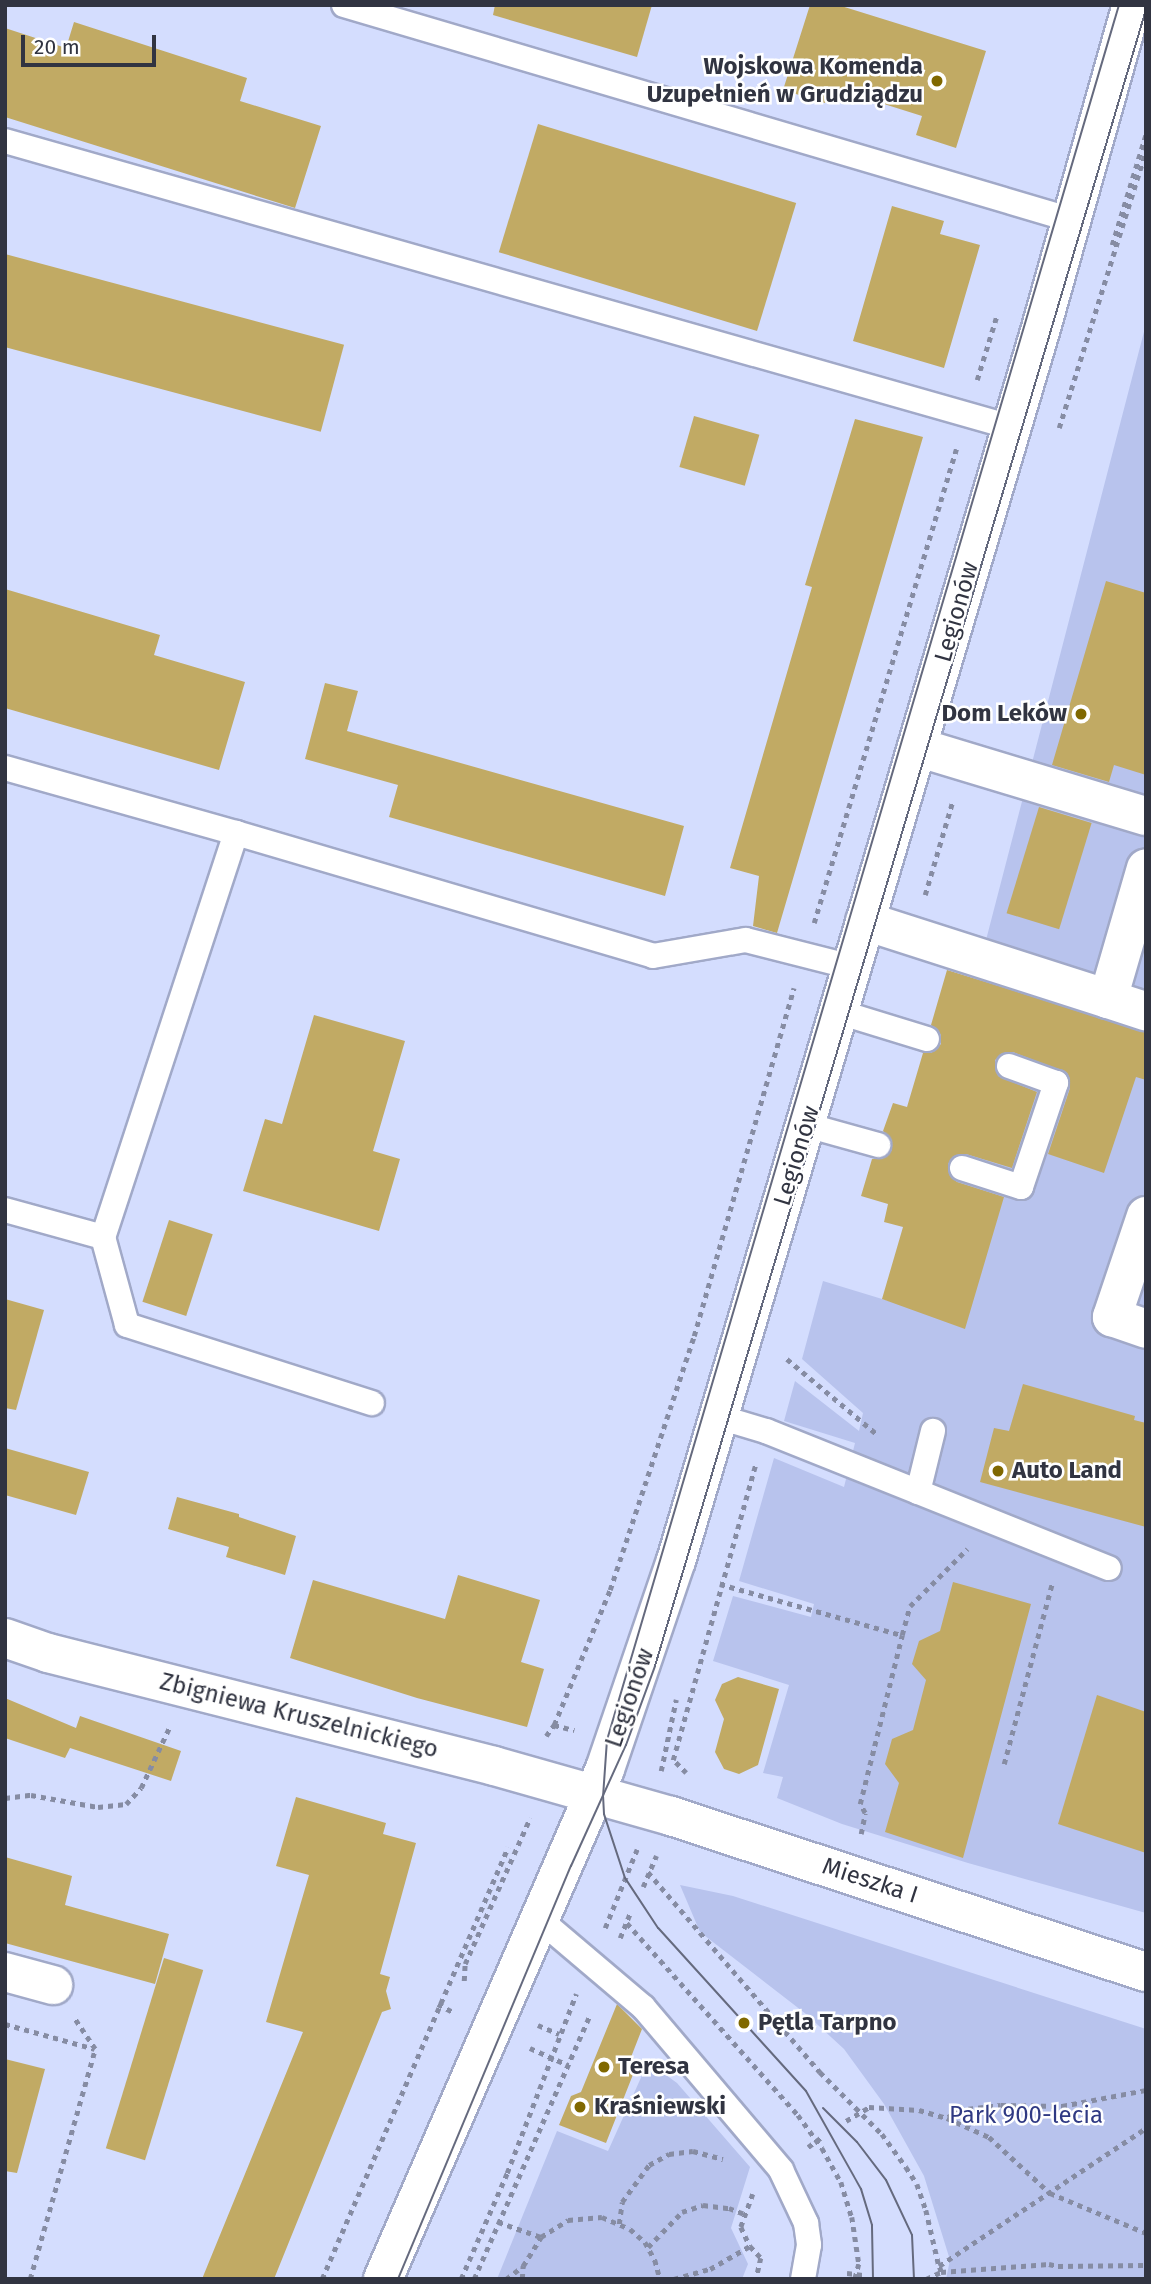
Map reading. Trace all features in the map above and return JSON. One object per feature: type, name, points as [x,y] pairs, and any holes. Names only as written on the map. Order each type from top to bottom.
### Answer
[{"type":"street","name":"Legionów","points":[[383,2279],[615,1745],[652,1633],[806,1125],[1072,220],[1132,5]]},
{"type":"street","points":[[917,747],[1146,816]]},
{"type":"street","points":[[1108,999],[1146,868]]},
{"type":"street","points":[[865,921],[1146,1011]]},
{"type":"street","points":[[1146,1216],[1112,1317],[1146,1329]]},
{"type":"street","name":"Zbigniewa Kruszelnickiego","points":[[5,1638],[48,1653],[480,1762],[593,1794]]},
{"type":"street","name":"Mieszka I","points":[[593,1794],[711,1829],[1146,1972]]},
{"type":"street","points":[[5,1972],[52,1985]]},
{"type":"lane","points":[[344,5],[1072,220]]},
{"type":"lane","points":[[5,141],[1011,427]]},
{"type":"lane","points":[[5,768],[653,956],[746,940],[852,967]]},
{"type":"lane","points":[[236,833],[103,1237],[127,1325],[372,1403]]},
{"type":"lane","points":[[839,1012],[927,1039]]},
{"type":"lane","points":[[962,1168],[1021,1187],[1056,1083],[1009,1066]]},
{"type":"lane","points":[[806,1125],[878,1145]]},
{"type":"lane","points":[[5,1210],[103,1237]]},
{"type":"lane","points":[[719,1417],[920,1482],[994,1522],[1109,1568]]},
{"type":"lane","points":[[920,1482],[933,1431]]},
{"type":"lane","points":[[538,1919],[643,2007],[781,2170],[807,2223],[809,2245],[803,2279]]},
{"type":"path","points":[[1087,341],[1146,150]]},
{"type":"path","points":[[554,1725],[610,1590],[694,1335],[804,955],[996,316]]},
{"type":"path","points":[[787,1359],[920,1482]]},
{"type":"path","points":[[673,1760],[720,1584],[759,1456]]},
{"type":"path","points":[[860,1835],[865,1813],[860,1804],[910,1606],[994,1522]]},
{"type":"path","points":[[1004,1764],[1060,1549]]},
{"type":"path","points":[[720,1584],[902,1635]]},
{"type":"path","points":[[5,1798],[31,1795],[98,1807],[126,1804],[141,1788],[170,1725]]},
{"type":"path","points":[[656,1755],[673,1760],[684,1773]]},
{"type":"path","points":[[466,1988],[465,1964],[526,1828]]},
{"type":"path","points":[[322,2279],[508,1847]]},
{"type":"path","points":[[643,1887],[658,1850]]},
{"type":"path","points":[[610,1915],[632,1862]]},
{"type":"path","points":[[648,1872],[820,2072],[882,2134],[917,2184],[935,2237],[941,2272]]},
{"type":"path","points":[[620,1938],[632,1911]]},
{"type":"path","points":[[30,2279],[95,2049],[52,1985]]},
{"type":"path","points":[[461,2279],[507,2174],[570,2007]]},
{"type":"path","points":[[474,2279],[590,2015]]},
{"type":"path","points":[[5,2024],[95,2049]]},
{"type":"path","points":[[526,2046],[568,2065]]},
{"type":"path","points":[[947,2118],[958,2110],[1000,2105],[1062,2106],[1146,2090]]},
{"type":"path","points":[[846,2121],[869,2107],[919,2110],[947,2118],[989,2137],[1050,2193],[1146,2233]]},
{"type":"path","points":[[939,2266],[1146,2128]]},
{"type":"path","points":[[619,2224],[622,2202],[649,2165],[669,2154],[693,2151],[720,2157],[728,2163]]},
{"type":"path","points":[[757,2279],[761,2258],[750,2246],[741,2227],[750,2196],[759,2189]]},
{"type":"path","points":[[648,2247],[682,2212],[716,2207],[745,2214]]},
{"type":"path","points":[[506,2279],[523,2266],[541,2237],[568,2220],[602,2217],[630,2229],[648,2247],[660,2279]]},
{"type":"path","points":[[498,2222],[541,2237]]},
{"type":"path","points":[[674,2279],[710,2269],[750,2246]]},
{"type":"path","points":[[926,2279],[941,2272],[1049,2264],[1146,2265]]},
{"type":"path","points":[[522,2279],[523,2266]]},
{"type":"path","points":[[761,2269],[768,2269]]},
{"type":"path","points":[[847,2273],[863,2275]]},
{"type":"green space","points":[[1146,324],[1146,1913],[842,1824],[777,1798],[783,1777],[763,1773],[789,1685],[713,1661],[733,1596],[811,1617],[814,1604],[739,1581],[774,1458],[844,1487],[855,1443],[784,1421],[795,1381],[859,1431],[863,1413],[802,1359],[823,1281],[892,1302]]},
{"type":"green space","name":"Park 900-lecia","points":[[680,1885],[733,1896],[1146,2029],[1146,2279],[946,2279],[950,2260],[924,2176],[884,2104],[844,2049],[806,2014],[700,1932]]},
{"type":"green space","points":[[648,2062],[677,2083],[750,2167],[731,2228],[748,2264],[742,2279],[497,2279],[557,2131],[608,2151]]},
{"type":"building","points":[[495,5],[652,5],[637,57],[493,15]]},
{"type":"building","points":[[810,5],[838,5],[986,51],[956,148],[916,135],[922,116],[830,87],[825,103],[783,90]]},
{"type":"building","points":[[74,22],[247,78],[240,101],[321,126],[295,208],[5,117],[5,28],[66,48]]},
{"type":"building","points":[[538,124],[796,203],[757,331],[499,252]]},
{"type":"building","points":[[892,206],[944,221],[940,234],[980,245],[944,368],[853,341]]},
{"type":"building","points":[[5,254],[344,345],[321,432],[5,347]]},
{"type":"building","points":[[694,416],[759,435],[745,486],[679,467]]},
{"type":"building","points":[[855,419],[923,437],[777,933],[753,926],[759,876],[730,868],[812,587],[805,585]]},
{"type":"building","points":[[1106,581],[1146,593],[1146,775],[1114,765],[1109,782],[1052,765]]},
{"type":"building","points":[[5,589],[160,635],[154,655],[245,682],[219,770],[5,708]]},
{"type":"building","points":[[325,683],[358,691],[347,731],[684,826],[665,896],[389,817],[398,785],[305,759]]},
{"type":"building","points":[[1039,807],[1092,823],[1059,929],[1007,913]]},
{"type":"building","points":[[947,970],[1146,1032],[1146,1080],[1136,1077],[1104,1173],[1048,1154],[1070,1088],[1067,1073],[1013,1052],[1006,1052],[995,1060],[998,1076],[1037,1092],[1012,1168],[966,1154],[953,1157],[948,1164],[951,1177],[957,1182],[1004,1197],[965,1329],[882,1299],[903,1227],[884,1222],[888,1204],[861,1196],[872,1159],[882,1159],[892,1150],[892,1141],[883,1131],[893,1103],[907,1107],[923,1053],[931,1053],[941,1044],[941,1035],[931,1025]]},
{"type":"building","points":[[314,1015],[405,1041],[373,1151],[400,1159],[379,1231],[243,1191],[265,1119],[282,1124]]},
{"type":"building","points":[[169,1220],[213,1234],[186,1316],[142,1302]]},
{"type":"building","points":[[5,1299],[44,1310],[16,1410],[5,1408]]},
{"type":"building","points":[[1023,1384],[1135,1416],[1134,1420],[1146,1423],[1146,1527],[980,1482],[994,1428],[1009,1431]]},
{"type":"building","points":[[5,1448],[89,1472],[76,1515],[5,1495]]},
{"type":"building","points":[[177,1497],[239,1514],[239,1517],[296,1536],[285,1575],[226,1557],[229,1547],[168,1529]]},
{"type":"building","points":[[458,1575],[540,1600],[521,1662],[544,1669],[527,1727],[417,1698],[290,1658],[313,1580],[445,1619]]},
{"type":"building","points":[[953,1582],[1031,1604],[963,1858],[885,1832],[899,1783],[885,1764],[892,1739],[913,1730],[926,1680],[912,1664],[919,1641],[940,1631]]},
{"type":"building","points":[[738,1677],[779,1689],[758,1765],[739,1774],[724,1769],[715,1752],[724,1719],[715,1700],[722,1684]]},
{"type":"building","points":[[1097,1695],[1146,1712],[1146,1853],[1058,1824]]},
{"type":"building","points":[[5,1698],[76,1728],[80,1716],[181,1751],[171,1781],[70,1748],[65,1758],[5,1738]]},
{"type":"building","points":[[296,1797],[386,1823],[383,1834],[416,1843],[380,1974],[390,1977],[386,1991],[391,2009],[382,2012],[274,2279],[202,2279],[303,2032],[266,2022],[309,1875],[276,1866]]},
{"type":"building","points":[[5,1857],[72,1876],[65,1905],[169,1934],[155,1984],[5,1943]]},
{"type":"building","points":[[164,1958],[203,1970],[145,2160],[106,2148]]},
{"type":"building","points":[[617,2004],[642,2029],[626,2070],[634,2072],[606,2143],[559,2125],[571,2096],[581,2092]]},
{"type":"building","points":[[5,2059],[45,2069],[17,2173],[5,2171]]},
{"type":"tram line","points":[[873,2279],[872,2225],[861,2189],[806,2091],[658,1928],[625,1878],[604,1814],[607,1740],[1119,5]]},
{"type":"tram line","points":[[398,2279],[571,1866],[626,1745],[655,1666],[1146,10]]},
{"type":"tram line","points":[[823,2108],[857,2142],[886,2180],[912,2235],[914,2279]]},
{"type":"place","name":"Wojskowa Komenda Uzupełnień w Grudziądzu","points":[[937,81]]},
{"type":"place","name":"Dom Leków","points":[[1081,714]]},
{"type":"place","name":"Auto Land","points":[[998,1471]]},
{"type":"place","name":"Pętla Tarpno","points":[[744,2023]]},
{"type":"place","name":"Teresa","points":[[604,2067]]},
{"type":"place","name":"Kraśniewski","points":[[580,2107]]}]
